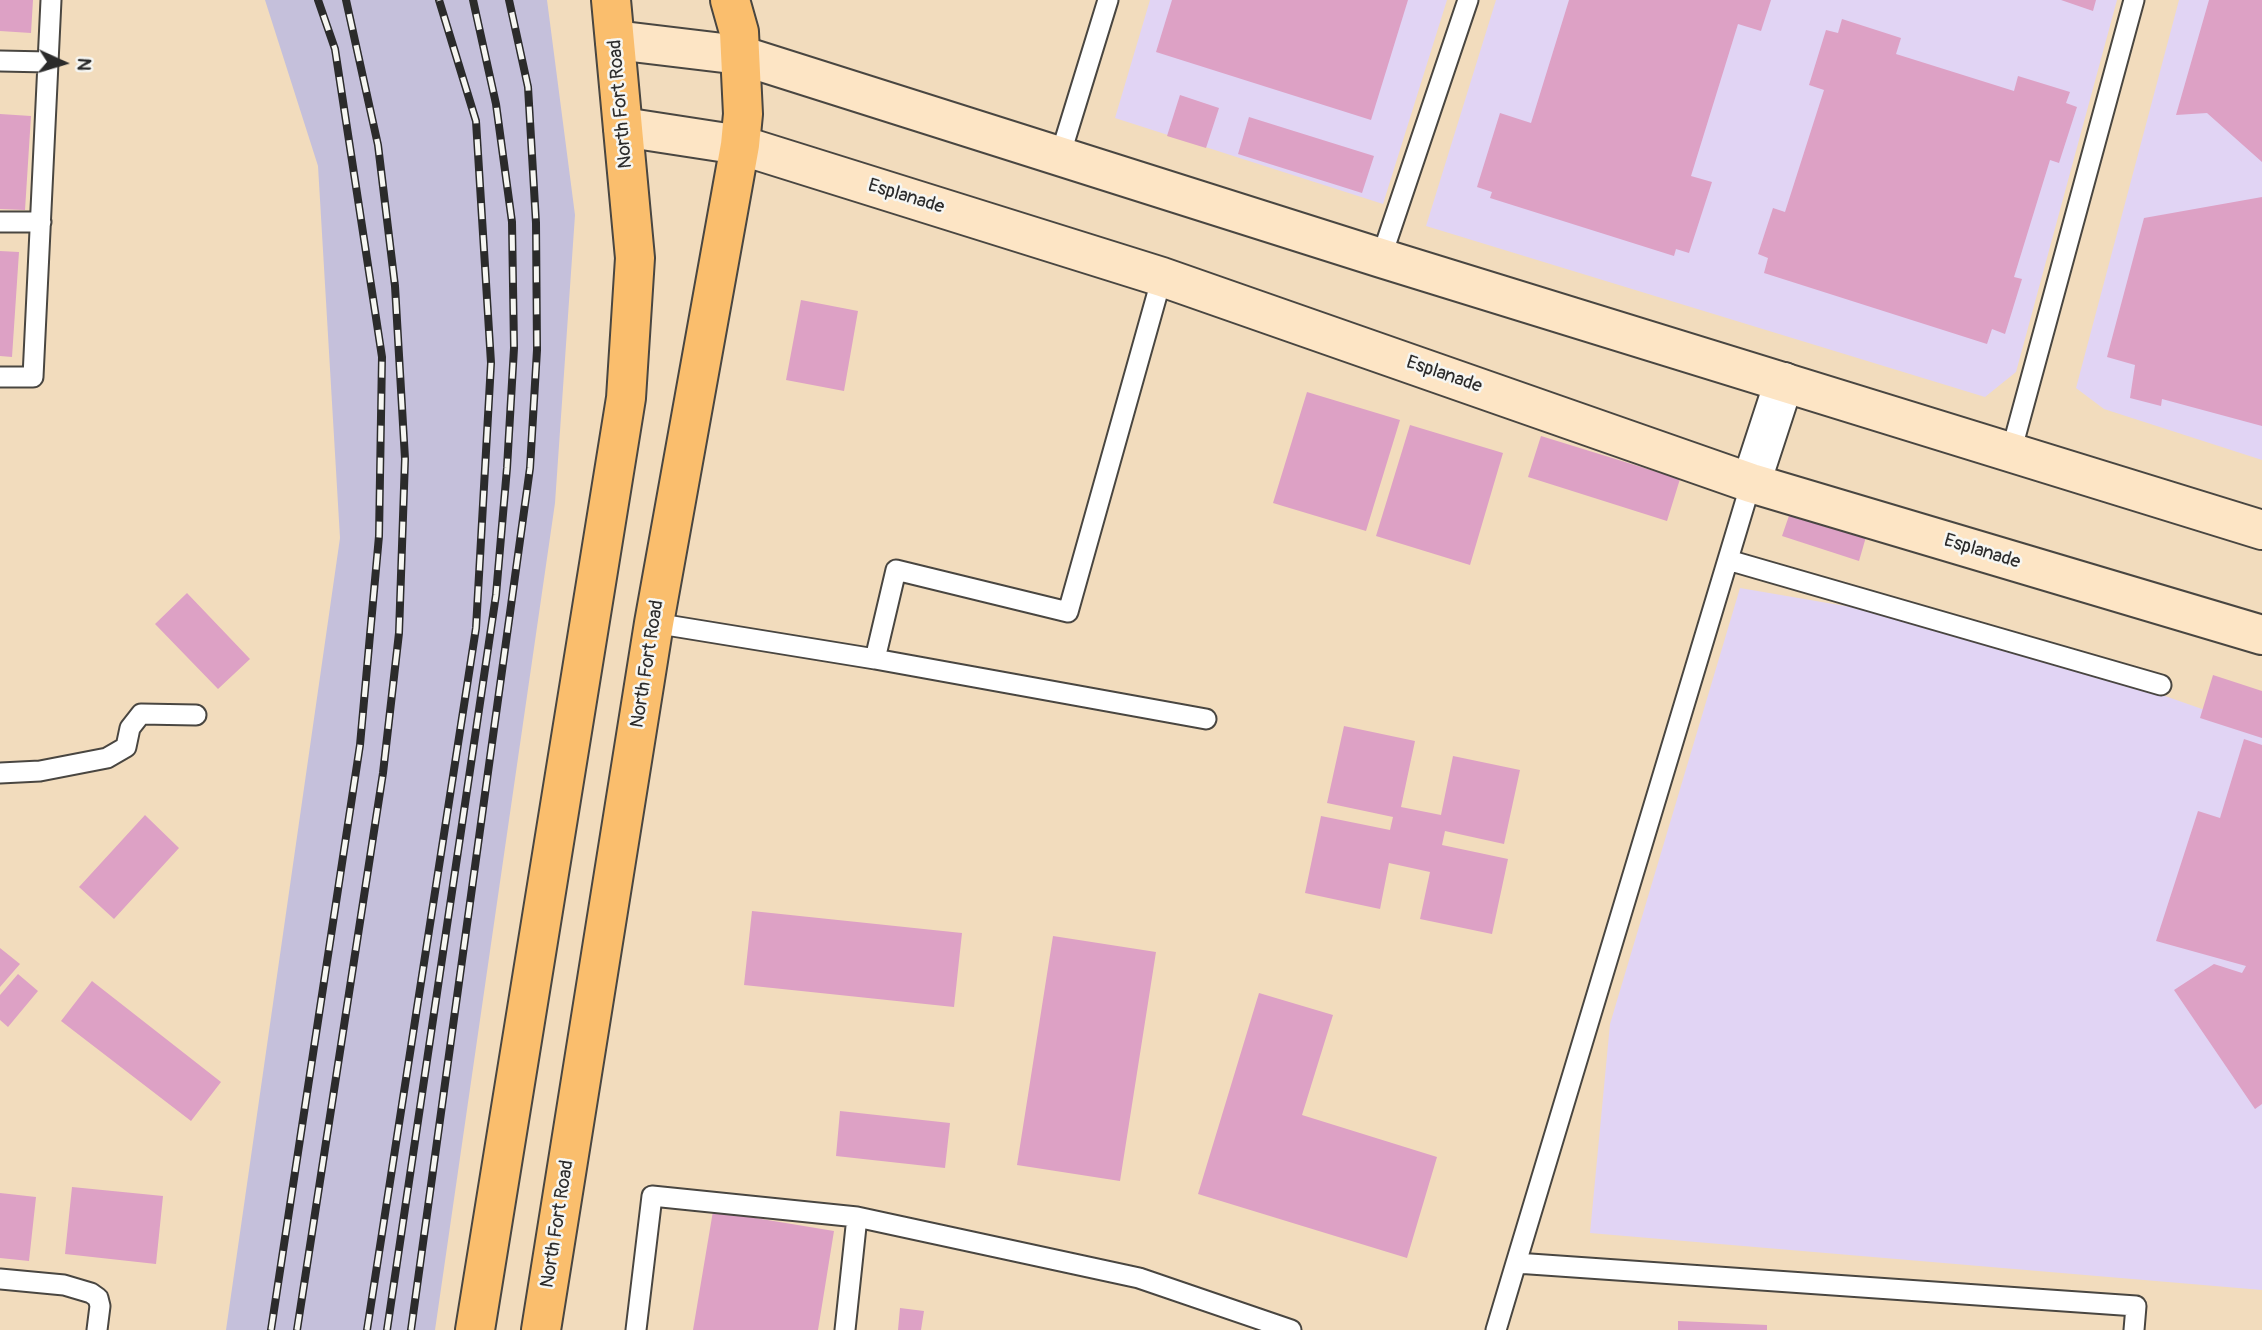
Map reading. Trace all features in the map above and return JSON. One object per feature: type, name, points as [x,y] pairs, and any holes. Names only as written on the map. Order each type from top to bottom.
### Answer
[{"type":"main road","name":"North Fort Road","points":[[475,1330],[626,398],[635,257],[611,0]]},
{"type":"main road","name":"North Fort Road","points":[[541,1330],[654,623],[740,145],[743,114],[740,55],[738,32],[730,0]]},
{"type":"main road","points":[[615,40],[740,55],[1381,258],[2262,530]]},
{"type":"main road","name":"Esplanade","points":[[623,127],[740,145],[1162,277],[1751,483],[2262,635]]},
{"type":"street","points":[[1751,483],[1784,383]]},
{"type":"lane","points":[[0,377],[33,377],[51,0]]},
{"type":"lane","points":[[1060,156],[1108,0]]},
{"type":"lane","points":[[1381,258],[1468,0]]},
{"type":"lane","points":[[2011,452],[2134,0]]},
{"type":"lane","points":[[0,61],[48,62]]},
{"type":"lane","points":[[0,222],[41,222]]},
{"type":"lane","points":[[875,659],[896,570],[1068,612],[1162,277]]},
{"type":"lane","points":[[1496,1330],[1751,483]]},
{"type":"lane","points":[[1728,560],[2161,685]]},
{"type":"lane","points":[[654,623],[875,659],[1206,719]]},
{"type":"lane","points":[[0,773],[40,771],[107,758],[127,747],[130,728],[141,714],[196,715]]},
{"type":"lane","points":[[636,1330],[652,1196],[857,1217],[1139,1278],[1254,1324],[1291,1330]]},
{"type":"lane","points":[[845,1330],[857,1217]]},
{"type":"lane","points":[[1516,1263],[2136,1306],[2134,1330]]},
{"type":"lane","points":[[0,1279],[64,1285],[91,1293],[98,1298],[100,1306],[97,1330]]},
{"type":"shaded area","points":[[265,0],[547,0],[575,215],[555,503],[435,1330],[226,1330],[340,538],[318,166]]},
{"type":"shaded area","points":[[1150,0],[1447,0],[1383,204],[1115,118]]},
{"type":"shaded area","points":[[1496,0],[2117,0],[2016,372],[1985,397],[1426,226]]},
{"type":"shaded area","points":[[2179,0],[2262,0],[2262,460],[2104,409],[2076,388]]},
{"type":"shaded area","points":[[1740,588],[1968,627],[2262,730],[2262,1290],[1590,1233],[1610,1024]]},
{"type":"building","points":[[0,0],[33,0],[31,33],[0,31]]},
{"type":"building","points":[[1172,0],[1408,0],[1371,120],[1156,52]]},
{"type":"building","points":[[1569,0],[1771,0],[1761,31],[1738,24],[1691,176],[1712,182],[1689,253],[1676,249],[1674,256],[1490,198],[1492,192],[1477,187],[1500,113],[1531,123]]},
{"type":"building","points":[[2061,0],[2096,0],[2093,11]]},
{"type":"building","points":[[2209,0],[2262,0],[2262,162],[2207,113],[2176,115]]},
{"type":"building","points":[[1842,19],[1901,38],[1896,54],[2014,91],[2018,76],[2070,92],[2066,103],[2077,107],[2059,163],[2050,160],[2014,277],[2022,279],[2005,334],[1992,329],[1987,344],[1764,273],[1768,258],[1758,254],[1773,208],[1785,212],[1824,90],[1809,85],[1826,30],[1838,33]]},
{"type":"building","points":[[1180,95],[1219,108],[1206,148],[1167,136]]},
{"type":"building","points":[[0,114],[31,116],[25,210],[0,209]]},
{"type":"building","points":[[1249,117],[1374,156],[1362,193],[1238,154]]},
{"type":"building","points":[[2262,197],[2262,426],[2162,399],[2161,406],[2130,398],[2135,365],[2107,357],[2144,218]]},
{"type":"building","points":[[0,251],[19,252],[12,357],[0,356]]},
{"type":"building","points":[[801,300],[858,311],[844,391],[786,380]]},
{"type":"building","points":[[1307,392],[1400,420],[1366,531],[1273,503]]},
{"type":"building","points":[[1410,425],[1503,453],[1470,565],[1376,536]]},
{"type":"building","points":[[1541,436],[1680,479],[1667,521],[1528,477]]},
{"type":"building","points":[[1792,507],[1868,530],[1859,561],[1782,536]]},
{"type":"building","points":[[187,593],[250,659],[218,689],[155,624]]},
{"type":"building","points":[[2213,675],[2262,691],[2262,738],[2200,718]]},
{"type":"building","points":[[1344,726],[1415,741],[1401,807],[1441,815],[1453,756],[1520,770],[1504,844],[1445,831],[1442,845],[1508,859],[1492,934],[1420,919],[1430,872],[1389,863],[1380,909],[1305,893],[1321,816],[1390,830],[1393,817],[1327,803]]},
{"type":"building","points":[[2244,739],[2262,745],[2262,1104],[2255,1109],[2174,990],[2214,964],[2242,973],[2246,966],[2156,941],[2198,811],[2220,818]]},
{"type":"building","points":[[145,815],[179,848],[114,919],[79,887]]},
{"type":"building","points":[[752,911],[962,933],[954,1007],[744,985]]},
{"type":"building","points":[[1053,936],[1156,952],[1120,1181],[1017,1165]]},
{"type":"building","points":[[0,948],[20,964],[0,987]]},
{"type":"building","points":[[18,974],[38,991],[8,1027],[0,1020],[0,995]]},
{"type":"building","points":[[92,981],[221,1082],[191,1121],[61,1021]]},
{"type":"building","points":[[1259,993],[1333,1015],[1302,1115],[1437,1157],[1407,1258],[1198,1194]]},
{"type":"building","points":[[840,1111],[950,1123],[945,1168],[836,1156]]},
{"type":"building","points":[[72,1187],[163,1196],[156,1264],[65,1254]]},
{"type":"building","points":[[0,1193],[36,1197],[29,1261],[0,1258]]},
{"type":"building","points":[[713,1211],[834,1231],[818,1330],[693,1330]]},
{"type":"building","points":[[900,1308],[924,1311],[921,1330],[898,1330]]},
{"type":"building","points":[[1678,1321],[1767,1325],[1767,1330],[1678,1330]]},
{"type":"railway","points":[[271,1330],[360,745],[379,536],[382,357],[335,49],[318,0]]},
{"type":"railway","points":[[297,1330],[383,773],[399,633],[405,459],[395,286],[378,145],[346,0]]},
{"type":"railway","points":[[367,1330],[476,628],[491,363],[476,121],[439,0]]},
{"type":"railway","points":[[387,1330],[496,595],[507,468],[514,348],[512,222],[496,104],[473,0]]},
{"type":"railway","points":[[411,1330],[530,468],[537,350],[536,223],[528,87],[509,0]]}]
